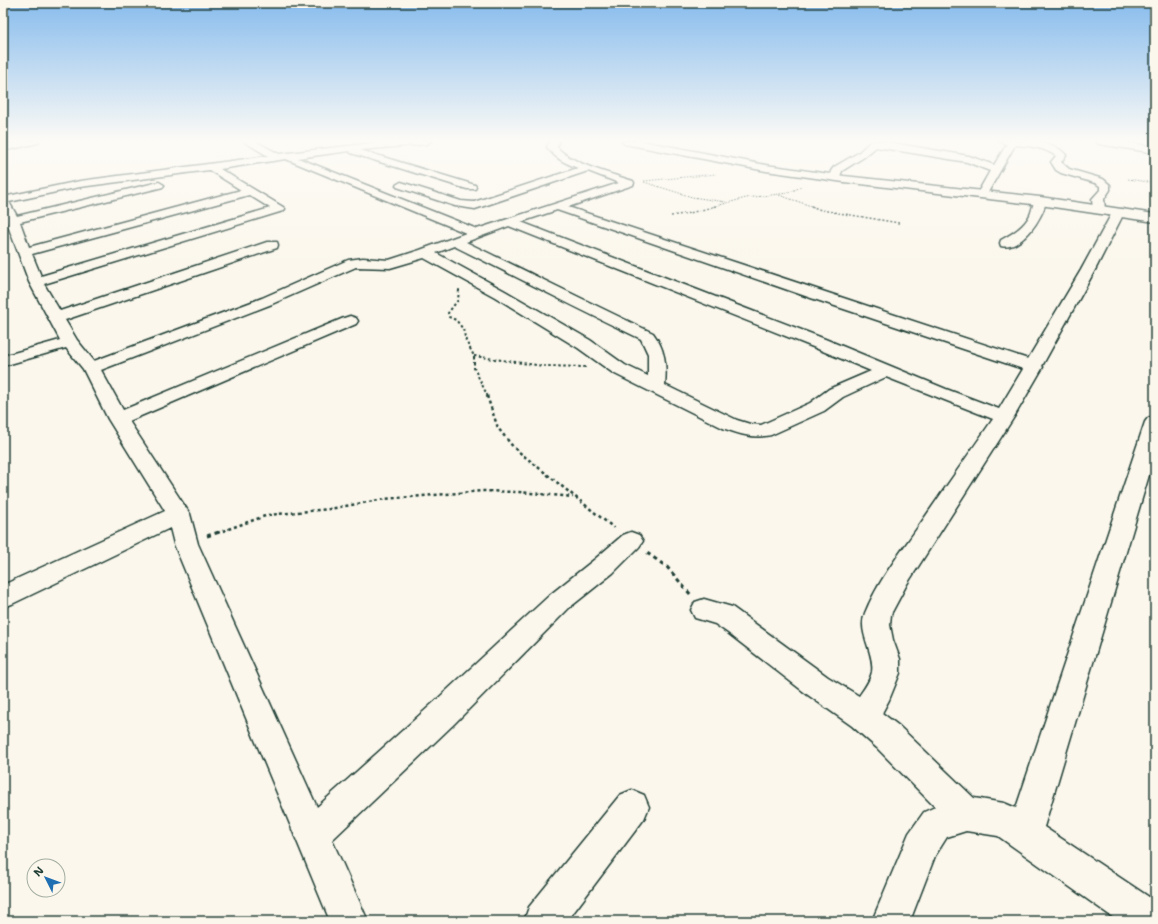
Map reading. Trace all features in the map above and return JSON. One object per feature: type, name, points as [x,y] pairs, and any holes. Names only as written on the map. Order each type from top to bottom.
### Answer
[{"type":"street","points":[[6,207],[56,187],[78,184]]},
{"type":"street","points":[[6,207],[150,184]]},
{"type":"street","points":[[36,282],[279,209],[240,184]]},
{"type":"street","points":[[354,184],[477,232]]},
{"type":"street","points":[[458,184],[471,188]]},
{"type":"street","points":[[401,185],[459,204],[475,206],[540,184]]},
{"type":"street","points":[[91,368],[267,301],[352,264],[363,262],[386,264],[425,253],[477,232],[558,207],[623,184]]},
{"type":"street","points":[[891,184],[1040,201],[1155,218]]},
{"type":"street","points":[[982,194],[988,184]]},
{"type":"street","points":[[1104,184],[1106,190],[1098,199],[1108,211]]},
{"type":"street","points":[[24,252],[251,191]]},
{"type":"street","points":[[1006,243],[1026,230],[1039,209],[1040,201]]},
{"type":"street","points":[[6,207],[36,282],[56,318],[70,342],[91,368],[118,419],[179,514],[186,544],[349,921]]},
{"type":"street","points":[[558,207],[816,295],[1034,366]]},
{"type":"street","points":[[863,716],[879,691],[886,673],[886,659],[879,640],[876,625],[878,614],[897,578],[1004,417],[1034,366],[1088,270],[1108,211]]},
{"type":"street","points":[[509,222],[819,342],[885,371],[1004,417]]},
{"type":"street","points":[[454,241],[554,290],[579,304],[647,336],[653,342],[658,365],[656,387]]},
{"type":"street","points":[[56,318],[272,245]]},
{"type":"street","points":[[425,253],[584,344],[619,369],[730,424],[748,430],[764,431],[817,407],[836,393],[885,371]]},
{"type":"street","points":[[118,419],[350,321]]},
{"type":"street","points":[[3,361],[70,342]]},
{"type":"street","points":[[1025,833],[1155,422]]},
{"type":"street","points":[[3,597],[179,514]]},
{"type":"street","points":[[312,835],[443,714],[560,601],[604,566],[631,541]]},
{"type":"street","points":[[704,610],[723,615],[818,686],[863,716],[888,737],[966,814]]},
{"type":"street","points":[[543,921],[632,807]]},
{"type":"street","points":[[891,921],[921,845],[936,824],[966,814],[1004,820],[1151,921]]},
{"type":"path","points":[[651,184],[692,197],[728,202]]},
{"type":"path","points":[[671,216],[690,214],[728,202],[756,196],[793,192],[804,184]]},
{"type":"path","points":[[775,195],[784,196],[822,210],[899,223]]},
{"type":"path","points":[[467,276],[460,285],[458,300],[448,313],[449,317],[456,320],[462,329],[466,341],[474,356],[474,368],[491,404],[498,428],[514,448],[526,459],[631,541],[667,567],[704,610]]},
{"type":"path","points":[[474,356],[554,368],[588,367]]},
{"type":"path","points":[[186,544],[268,515],[329,509],[385,499],[482,491],[519,492],[574,497]]}]
